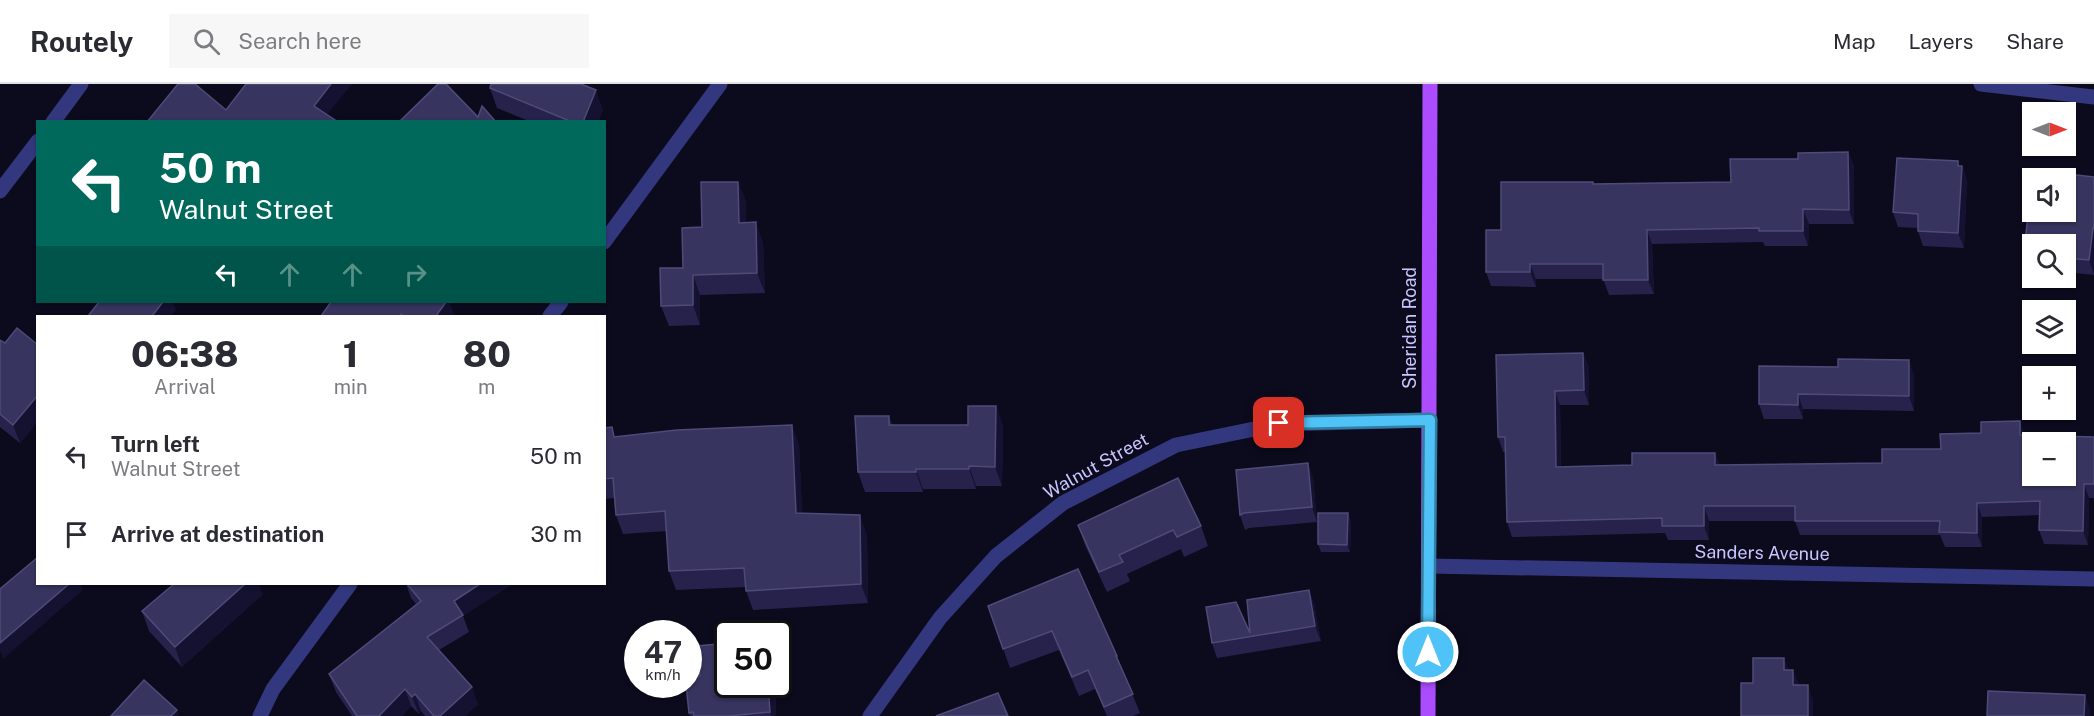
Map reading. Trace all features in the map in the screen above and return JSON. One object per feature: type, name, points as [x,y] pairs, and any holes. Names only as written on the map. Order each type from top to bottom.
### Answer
[{"type":"main road","name":"Sheridan Road","points":[[1428,716],[1430,84]]},
{"type":"street","points":[[54,120],[81,84]]},
{"type":"street","points":[[606,239],[720,84]]},
{"type":"street","points":[[1981,84],[2094,97]]},
{"type":"street","points":[[0,191],[36,144]]},
{"type":"street","points":[[551,315],[560,303]]},
{"type":"street","name":"Walnut Street","points":[[870,716],[940,618],[996,556],[1063,503],[1176,445],[1279,423],[1430,420]]},
{"type":"street","name":"Sanders Avenue","points":[[1429,566],[2094,579]]},
{"type":"street","points":[[260,716],[273,689],[349,585]]},
{"type":"building","points":[[178,84],[195,84],[226,110],[246,84],[331,84],[314,106],[335,120],[149,120]]},
{"type":"building","points":[[438,84],[446,84],[478,117],[482,106],[494,120],[401,120]]},
{"type":"building","points":[[491,84],[581,84],[596,90],[584,120],[567,120],[490,88]]},
{"type":"building","points":[[1848,152],[1849,210],[1803,209],[1803,231],[1759,231],[1759,228],[1647,230],[1648,280],[1603,280],[1603,264],[1530,264],[1530,272],[1486,272],[1486,230],[1501,230],[1501,182],[1593,182],[1593,184],[1731,182],[1730,159],[1798,159],[1798,153]]},
{"type":"building","points":[[1897,158],[1958,161],[1958,166],[1962,166],[1958,233],[1918,231],[1918,214],[1893,212]]},
{"type":"building","points":[[2076,175],[2094,177],[2094,228],[2089,260],[2076,259],[2076,234],[2026,234],[2027,222],[2076,222]]},
{"type":"building","points":[[701,182],[738,182],[739,223],[756,222],[757,273],[693,275],[693,305],[661,306],[660,268],[683,268],[682,228],[702,227]]},
{"type":"building","points":[[98,303],[162,303],[153,315],[89,315]]},
{"type":"building","points":[[330,303],[445,303],[437,315],[322,315]]},
{"type":"building","points":[[17,328],[36,343],[36,397],[13,425],[0,414],[0,340],[5,343]]},
{"type":"building","points":[[1583,353],[1584,390],[1555,391],[1556,467],[1632,465],[1632,453],[1715,453],[1715,465],[1882,463],[1882,449],[1941,449],[1940,434],[1981,433],[1981,422],[2020,421],[2022,486],[2076,486],[2076,437],[2094,437],[2094,484],[2084,484],[2083,531],[2039,530],[2040,501],[1977,503],[1977,533],[1939,532],[1940,521],[1795,521],[1795,506],[1704,506],[1704,526],[1662,526],[1662,518],[1507,522],[1505,437],[1498,437],[1496,355]]},
{"type":"building","points":[[1838,359],[1909,360],[1909,396],[1798,394],[1798,405],[1759,404],[1759,366],[1838,367]]},
{"type":"building","points":[[968,406],[996,406],[995,467],[916,469],[916,472],[858,472],[855,416],[889,416],[889,425],[968,425]]},
{"type":"building","points":[[792,425],[796,513],[860,515],[861,584],[746,591],[744,568],[669,571],[665,511],[616,515],[613,478],[606,479],[606,428],[612,427],[614,437],[677,430]]},
{"type":"building","points":[[1308,463],[1312,507],[1240,515],[1236,470]]},
{"type":"building","points":[[1178,478],[1201,526],[1177,537],[1173,530],[1119,555],[1123,562],[1099,572],[1078,525]]},
{"type":"building","points":[[1318,513],[1348,513],[1347,545],[1318,544]]},
{"type":"building","points":[[36,559],[36,585],[68,585],[0,643],[0,589]]},
{"type":"building","points":[[1078,569],[1133,694],[1104,707],[1088,670],[1072,677],[1052,631],[1003,649],[988,606]]},
{"type":"building","points":[[173,585],[244,585],[175,647],[142,611]]},
{"type":"building","points":[[408,585],[478,585],[454,601],[463,615],[427,637],[472,687],[440,716],[434,716],[415,694],[412,697],[405,689],[379,716],[357,716],[329,674],[421,601]]},
{"type":"building","points":[[1309,590],[1315,626],[1212,643],[1206,607],[1236,602],[1250,633],[1247,600]]},
{"type":"building","points":[[714,644],[714,698],[769,698],[770,712],[729,716],[694,716],[693,712],[689,713],[687,698],[702,698],[702,646]]},
{"type":"building","points":[[1753,658],[1784,658],[1784,670],[1793,670],[1793,685],[1808,685],[1808,716],[1741,716],[1741,683],[1753,683]]},
{"type":"building","points":[[144,680],[177,710],[171,716],[111,716]]},
{"type":"building","points":[[1988,691],[2085,695],[2084,716],[1987,716]]},
{"type":"building","points":[[998,693],[1008,716],[936,716]]},
{"type":"route","points":[[1279,423],[1430,420],[1428,652]]}]
